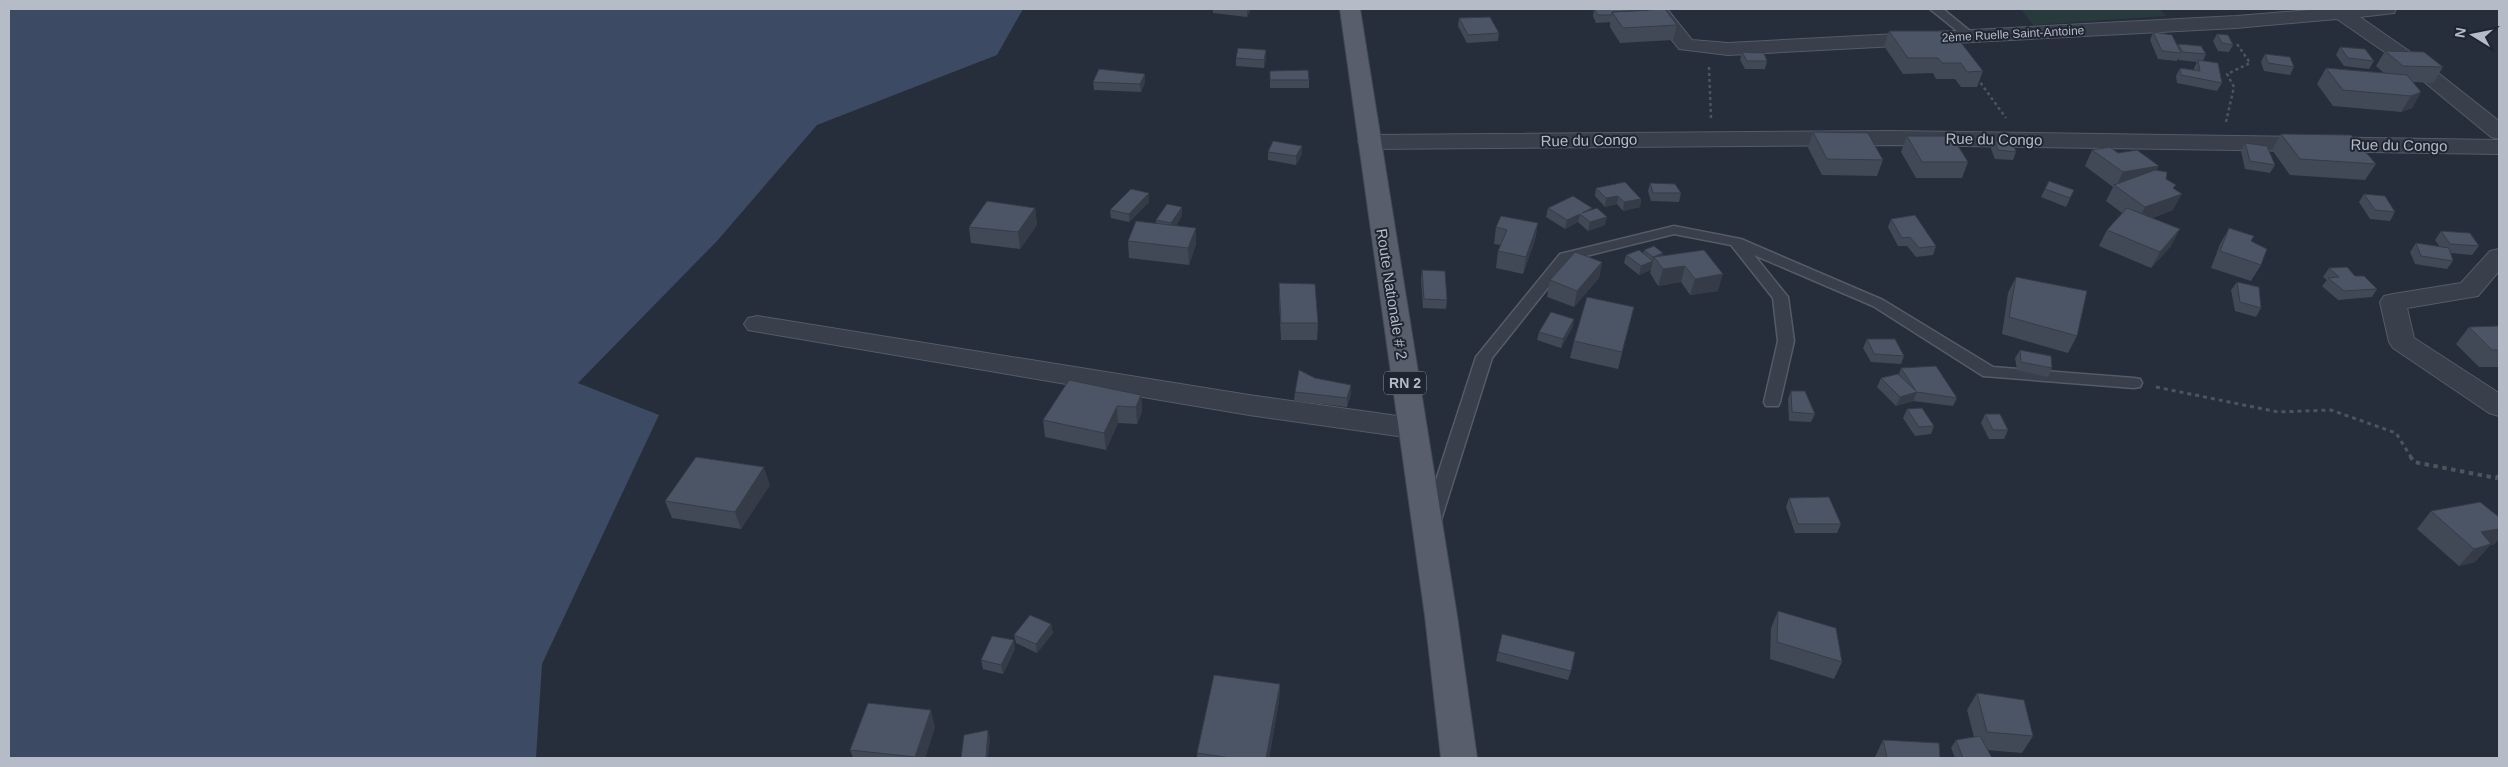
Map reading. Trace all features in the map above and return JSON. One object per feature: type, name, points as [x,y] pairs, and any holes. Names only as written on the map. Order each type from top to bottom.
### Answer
[{"type":"main road","name":"Route Nationale # 2","points":[[1350,9],[1428,531],[1459,758]]},
{"type":"street","name":"2ème Ruelle Saint-Antoine","points":[[1656,9],[1686,45],[1728,49],[2222,23],[2387,9]]},
{"type":"street","points":[[2342,14],[2412,62],[2499,132]]},
{"type":"street","name":"Rue du Congo","points":[[1369,142],[2021,139],[2499,147]]},
{"type":"street","points":[[2499,256],[2469,290],[2393,302],[2402,342],[2499,406]]},
{"type":"street","points":[[757,324],[1249,405],[1412,428]]},
{"type":"lane","points":[[1936,9],[1970,36]]},
{"type":"lane","points":[[1428,531],[1484,357],[1565,257],[1674,230],[1736,242],[1878,302],[1989,372],[2134,383]]},
{"type":"lane","points":[[1736,242],[1780,297],[1786,341],[1772,402]]},
{"type":"path","points":[[2221,142],[2234,87],[2227,74],[2250,63],[2222,23]]},
{"type":"path","points":[[1708,47],[1712,139]]},
{"type":"path","points":[[1976,76],[2021,139]]},
{"type":"path","points":[[2134,383],[2278,412],[2331,410],[2396,433],[2414,462],[2496,478],[2499,476]]},
{"type":"shaded area","points":[[2021,9],[2160,9],[2166,16],[2033,25]]},
{"type":"water","points":[[9,9],[1023,9],[997,55],[817,125],[717,241],[578,383],[659,415],[542,664],[536,758],[9,758]]},
{"type":"building","points":[[1594,9],[1648,10],[1612,12],[1612,15],[1598,15]]},
{"type":"building","points":[[1665,9],[1677,25],[1623,28],[1612,12]]},
{"type":"building","points":[[1490,17],[1499,33],[1468,35],[1459,18]]},
{"type":"building","points":[[1889,31],[1952,31],[1983,71],[1967,72],[1961,63],[1942,63],[1938,58],[1908,58]]},
{"type":"building","points":[[2153,32],[2172,35],[2181,53],[2162,51]]},
{"type":"building","points":[[2217,34],[2228,35],[2233,45],[2222,43]]},
{"type":"building","points":[[2178,44],[2201,46],[2206,54],[2183,52]]},
{"type":"building","points":[[2340,47],[2365,49],[2374,61],[2348,58]]},
{"type":"building","points":[[1238,48],[1266,50],[1264,60],[1236,58]]},
{"type":"building","points":[[2385,51],[2424,52],[2443,67],[2403,66]]},
{"type":"building","points":[[1742,52],[1764,53],[1767,61],[1747,61]]},
{"type":"building","points":[[2265,54],[2290,57],[2294,67],[2268,63]]},
{"type":"building","points":[[2198,60],[2218,63],[2222,83],[2181,75],[2180,68],[2200,71]]},
{"type":"building","points":[[2326,68],[2407,75],[2421,92],[2411,96],[2343,90]]},
{"type":"building","points":[[1099,69],[1145,74],[1140,84],[1093,82]]},
{"type":"building","points":[[1308,70],[1309,80],[1270,80],[1270,71]]},
{"type":"building","points":[[1813,132],[1868,133],[1883,160],[1827,159]]},
{"type":"building","points":[[2281,134],[2351,135],[2376,164],[2300,159]]},
{"type":"building","points":[[1907,136],[1952,136],[1968,162],[1922,162]]},
{"type":"building","points":[[1273,141],[1302,146],[1296,156],[1268,152]]},
{"type":"building","points":[[1995,141],[2012,141],[2016,152],[1998,150]]},
{"type":"building","points":[[2245,143],[2267,146],[2275,165],[2250,161]]},
{"type":"building","points":[[2110,147],[2118,153],[2137,150],[2159,166],[2123,172],[2092,150]]},
{"type":"building","points":[[2155,170],[2167,172],[2166,179],[2176,185],[2173,188],[2182,194],[2145,207],[2114,185]]},
{"type":"building","points":[[2049,181],[2074,190],[2070,198],[2045,189]]},
{"type":"building","points":[[1625,182],[1641,199],[1624,202],[1618,196],[1606,198],[1596,188]]},
{"type":"building","points":[[1650,183],[1675,184],[1681,193],[1653,193]]},
{"type":"building","points":[[1131,189],[1149,193],[1129,214],[1110,210]]},
{"type":"building","points":[[2364,194],[2385,196],[2395,212],[2375,210]]},
{"type":"building","points":[[1573,196],[1592,208],[1582,213],[1597,208],[1607,217],[1590,222],[1580,214],[1567,220],[1548,208]]},
{"type":"building","points":[[987,201],[1035,208],[1018,232],[969,227]]},
{"type":"building","points":[[1167,204],[1182,207],[1171,223],[1156,220]]},
{"type":"building","points":[[2127,208],[2180,229],[2160,252],[2107,230]]},
{"type":"building","points":[[1915,215],[1936,246],[1919,248],[1910,237],[1902,238],[1891,219]]},
{"type":"building","points":[[1501,216],[1538,223],[1526,257],[1498,251],[1507,230],[1496,227]]},
{"type":"building","points":[[1136,221],[1196,228],[1188,248],[1128,241]]},
{"type":"building","points":[[2229,228],[2254,236],[2251,241],[2267,249],[2261,265],[2220,251]]},
{"type":"building","points":[[2441,231],[2470,233],[2479,246],[2450,244]]},
{"type":"building","points":[[2416,243],[2449,248],[2453,261],[2421,256]]},
{"type":"building","points":[[1654,246],[1663,253],[1653,257],[1644,250]]},
{"type":"building","points":[[1639,250],[1653,261],[1641,266],[1626,255]]},
{"type":"building","points":[[1704,250],[1723,274],[1695,279],[1685,266],[1663,269],[1654,257]]},
{"type":"building","points":[[1575,252],[1602,262],[1577,291],[1550,280]]},
{"type":"building","points":[[2347,267],[2355,276],[2364,276],[2377,289],[2344,291],[2328,278],[2339,277],[2329,268]]},
{"type":"building","points":[[1422,270],[1445,271],[1447,300],[1424,299]]},
{"type":"building","points":[[2016,277],[2087,291],[2077,336],[2009,317]]},
{"type":"building","points":[[2237,282],[2259,287],[2261,308],[2240,302]]},
{"type":"building","points":[[1279,283],[1315,284],[1318,323],[1281,323]]},
{"type":"building","points":[[1587,297],[1634,307],[1622,352],[1574,341]]},
{"type":"building","points":[[1551,312],[1574,319],[1563,339],[1539,332]]},
{"type":"building","points":[[2499,326],[2499,350],[2492,350],[2469,327]]},
{"type":"building","points":[[1867,339],[1895,339],[1904,356],[1874,354]]},
{"type":"building","points":[[2020,350],[2051,356],[2052,368],[2021,362]]},
{"type":"building","points":[[1936,366],[1957,398],[1917,392],[1900,397],[1881,378],[1898,374],[1916,391],[1901,368]]},
{"type":"building","points":[[1299,370],[1315,378],[1351,385],[1347,398],[1295,392]]},
{"type":"building","points":[[1069,380],[1141,395],[1136,407],[1117,406],[1104,433],[1043,420]]},
{"type":"building","points":[[1791,391],[1805,391],[1815,414],[1792,412]]},
{"type":"building","points":[[1922,408],[1934,426],[1919,427],[1907,409]]},
{"type":"building","points":[[1985,414],[2000,414],[2008,430],[1993,430]]},
{"type":"building","points":[[696,457],[764,467],[735,512],[665,501]]},
{"type":"building","points":[[1829,497],[1841,524],[1798,524],[1789,498]]},
{"type":"building","points":[[2480,502],[2499,517],[2499,529],[2481,532],[2491,544],[2474,549],[2431,511]]},
{"type":"building","points":[[1778,611],[1836,628],[1842,662],[1777,642]]},
{"type":"building","points":[[1030,615],[1051,624],[1036,644],[1014,635]]},
{"type":"building","points":[[1502,634],[1575,652],[1571,671],[1498,652]]},
{"type":"building","points":[[992,636],[1014,640],[1001,665],[981,660]]},
{"type":"building","points":[[1214,675],[1280,684],[1266,758],[1231,758],[1197,753]]},
{"type":"building","points":[[1977,693],[2024,700],[2033,736],[1987,732]]},
{"type":"building","points":[[868,703],[931,710],[915,757],[850,750]]},
{"type":"building","points":[[988,730],[986,758],[961,758],[964,735]]},
{"type":"building","points":[[1980,736],[1992,758],[1963,758],[1956,740]]},
{"type":"building","points":[[1883,740],[1939,743],[1940,758],[1887,758]]}]
